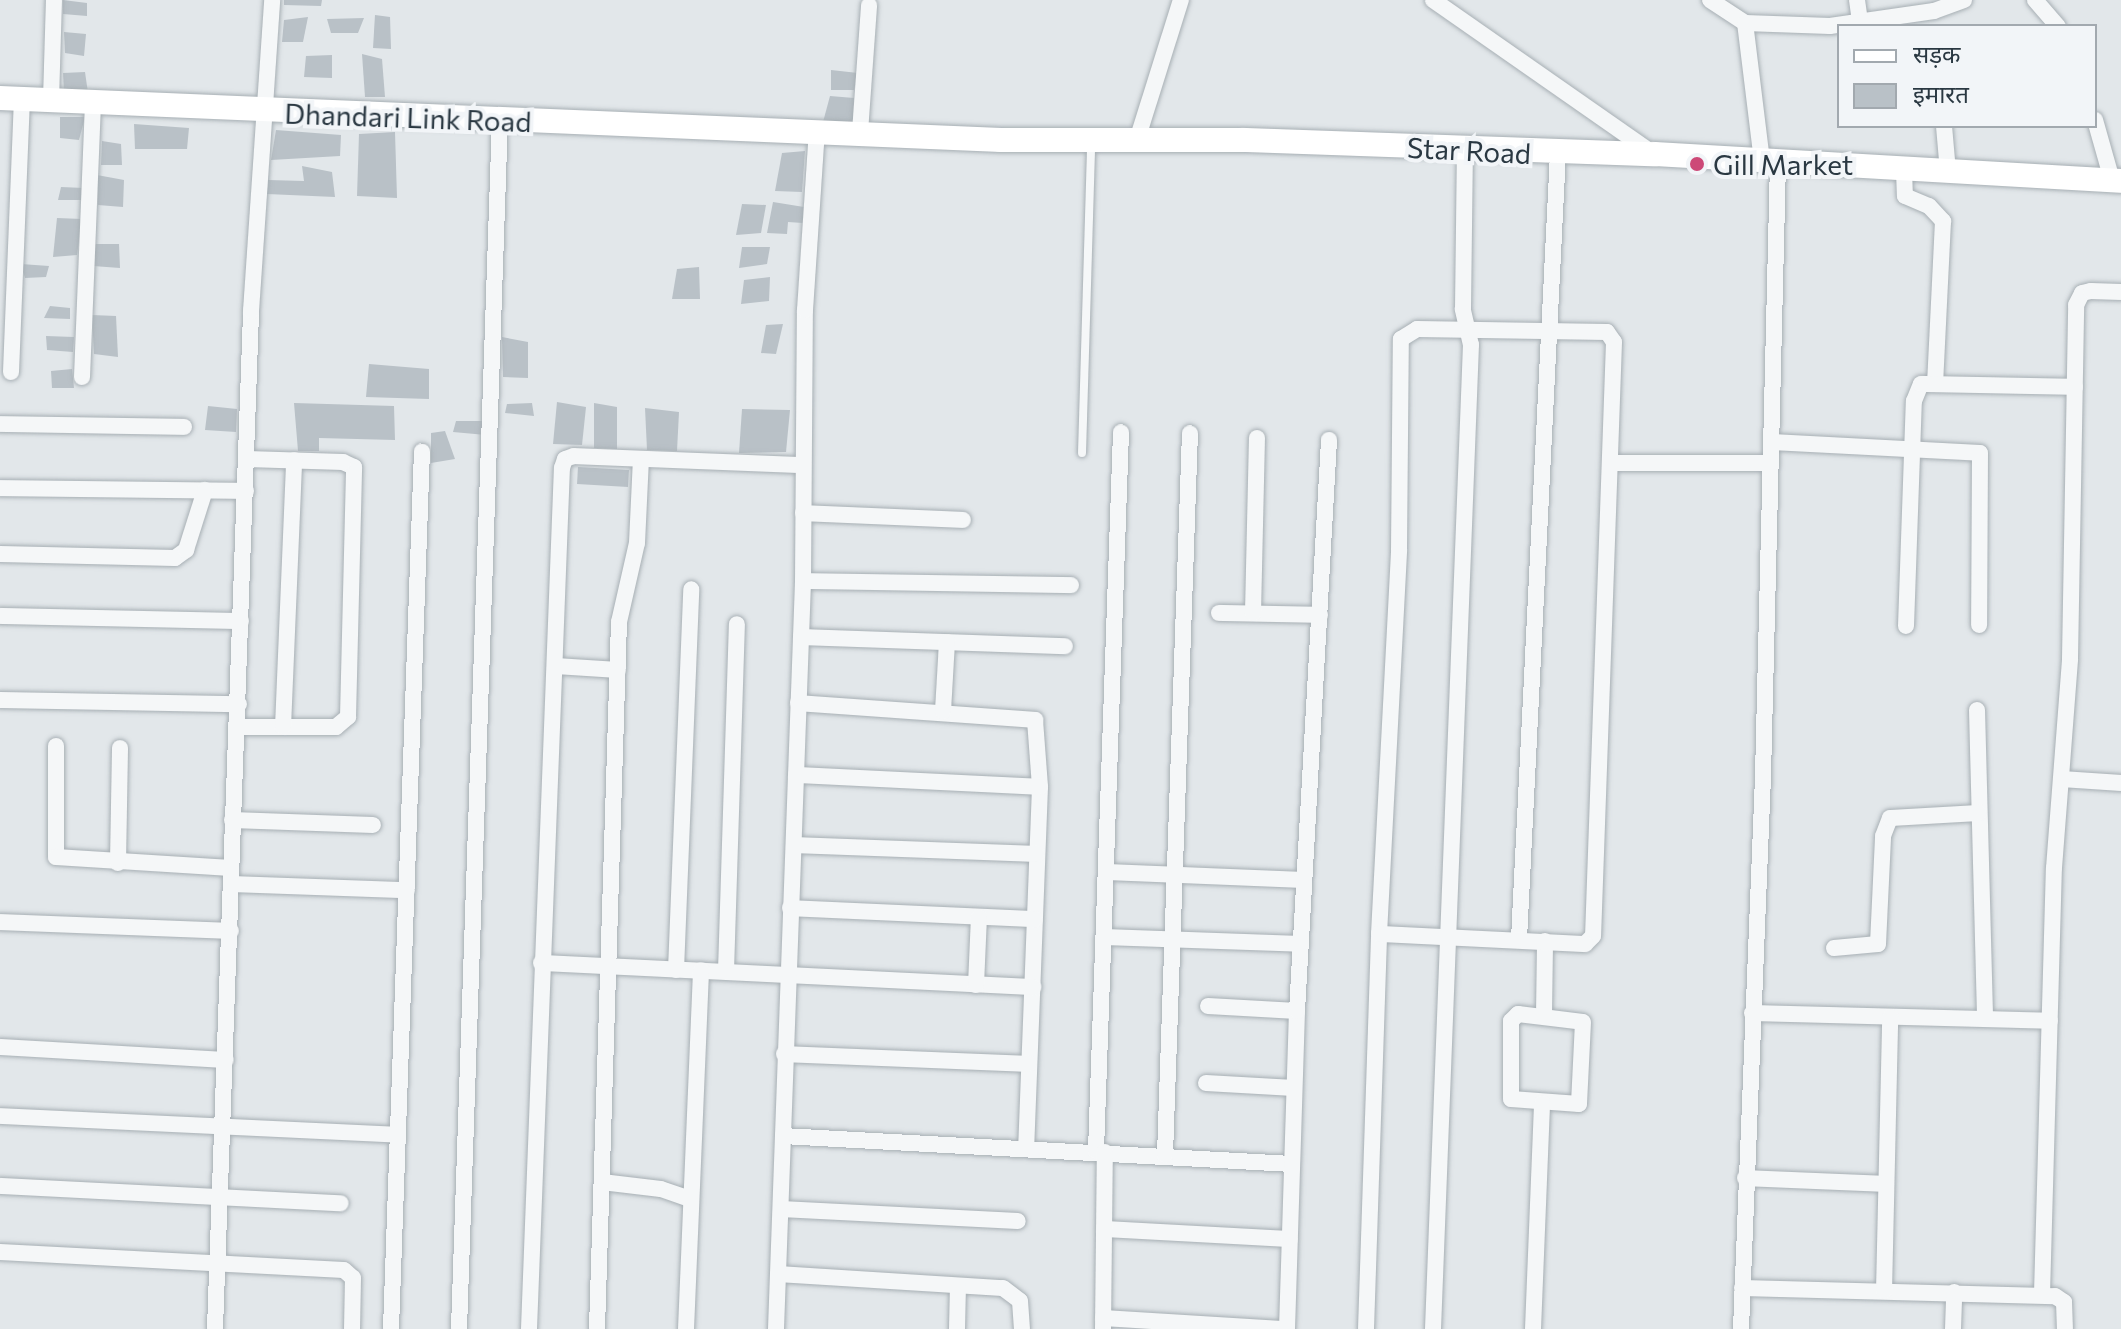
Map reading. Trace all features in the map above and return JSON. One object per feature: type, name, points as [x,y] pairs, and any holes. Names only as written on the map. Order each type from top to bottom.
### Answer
[{"type":"street","points":[[51,100],[54,0]]},
{"type":"street","points":[[215,1329],[257,199],[268,111],[272,0]]},
{"type":"street","points":[[1137,140],[1181,0]]},
{"type":"street","points":[[1710,0],[1745,23],[1775,28],[1934,19],[1964,0]]},
{"type":"street","points":[[1857,0],[1860,22]]},
{"type":"street","points":[[2035,0],[2056,24]]},
{"type":"street","points":[[1442,3],[1654,154]]},
{"type":"street","points":[[860,132],[869,5]]},
{"type":"street","points":[[1741,1329],[1772,442],[1770,162],[1745,23]]},
{"type":"street","points":[[11,99],[11,372]]},
{"type":"street","name":"Dhandari Link Road","points":[[11,99],[817,130]]},
{"type":"street","points":[[82,377],[93,103]]},
{"type":"street","points":[[459,1329],[500,120]]},
{"type":"street","points":[[2097,125],[2117,180]]},
{"type":"street","points":[[1944,128],[1948,172]]},
{"type":"street","points":[[776,1329],[803,581],[805,310],[817,130]]},
{"type":"street","name":"Star Road","points":[[817,130],[1091,142],[1137,140],[1558,154],[1654,154],[2117,180]]},
{"type":"street","points":[[1433,1329],[1445,937],[1463,605],[1471,345],[1466,329],[1465,150]]},
{"type":"street","points":[[1519,939],[1558,154]]},
{"type":"street","points":[[1904,170],[1905,196],[1929,206],[1943,221],[1935,383]]},
{"type":"street","points":[[2042,1294],[2078,299],[2091,291],[2121,292]]},
{"type":"street","points":[[1366,1329],[1379,934],[1399,550],[1401,339],[1409,330],[1466,329],[1612,336],[1593,936],[1585,944],[1379,934]]},
{"type":"street","points":[[1906,626],[1916,390],[1921,384],[1935,383],[2075,387]]},
{"type":"street","points":[[0,424],[184,427]]},
{"type":"street","points":[[1121,432],[1104,937],[1101,1151],[1103,1323],[1284,1329],[1297,1011],[1329,440]]},
{"type":"street","points":[[1165,1155],[1190,433]]},
{"type":"street","points":[[1253,613],[1257,438]]},
{"type":"street","points":[[1772,442],[1980,453],[1979,625]]},
{"type":"street","points":[[391,1329],[422,452]]},
{"type":"street","points":[[237,727],[341,726],[348,717],[355,472],[343,462],[247,459]]},
{"type":"street","points":[[529,1329],[541,963],[565,459],[803,465]]},
{"type":"street","points":[[597,1329],[618,670],[622,597],[637,543],[641,459]]},
{"type":"street","points":[[283,727],[294,460]]},
{"type":"street","points":[[1610,463],[1771,463]]},
{"type":"street","points":[[0,488],[246,491]]},
{"type":"street","points":[[0,554],[175,558],[186,550],[205,490]]},
{"type":"street","points":[[803,513],[963,520]]},
{"type":"street","points":[[803,581],[1071,585]]},
{"type":"street","points":[[676,970],[691,589]]},
{"type":"street","points":[[1219,613],[1320,615]]},
{"type":"street","points":[[0,616],[241,621]]},
{"type":"street","points":[[726,971],[737,624]]},
{"type":"street","points":[[801,637],[1065,646]]},
{"type":"street","points":[[943,711],[947,642]]},
{"type":"street","points":[[556,666],[618,670]]},
{"type":"street","points":[[0,700],[239,704]]},
{"type":"street","points":[[798,703],[1035,720],[1040,787],[1026,1148]]},
{"type":"street","points":[[1977,710],[1985,1019]]},
{"type":"street","points":[[56,746],[56,857],[231,876],[407,890]]},
{"type":"street","points":[[118,863],[120,748]]},
{"type":"street","points":[[796,775],[1040,787]]},
{"type":"street","points":[[2062,779],[2121,783]]},
{"type":"street","points":[[1834,948],[1878,944],[1883,836],[1890,818],[1979,813]]},
{"type":"street","points":[[232,820],[373,825]]},
{"type":"street","points":[[794,845],[1037,854]]},
{"type":"street","points":[[1107,872],[1304,880]]},
{"type":"street","points":[[790,908],[1035,919]]},
{"type":"street","points":[[976,985],[979,917]]},
{"type":"street","points":[[0,922],[231,931]]},
{"type":"street","points":[[1104,937],[1301,944]]},
{"type":"street","points":[[1544,1015],[1545,941]]},
{"type":"street","points":[[541,963],[1033,987]]},
{"type":"street","points":[[686,1329],[701,970]]},
{"type":"street","points":[[1208,1006],[1297,1011]]},
{"type":"street","points":[[1752,1013],[2050,1021]]},
{"type":"street","points":[[1518,1014],[1583,1022],[1583,1099],[1576,1104],[1542,1103],[1515,1102],[1509,1094],[1511,1021],[1518,1014]]},
{"type":"street","points":[[1884,1291],[1890,1017]]},
{"type":"street","points":[[0,1047],[226,1060]]},
{"type":"street","points":[[784,1054],[1029,1064]]},
{"type":"street","points":[[1206,1083],[1294,1088]]},
{"type":"street","points":[[1533,1329],[1542,1103]]},
{"type":"street","points":[[0,1116],[398,1135]]},
{"type":"street","points":[[783,1136],[1101,1151],[1291,1164]]},
{"type":"street","points":[[1745,1178],[1886,1184]]},
{"type":"street","points":[[602,1182],[661,1189],[690,1199]]},
{"type":"street","points":[[0,1186],[341,1203]]},
{"type":"street","points":[[781,1209],[1018,1221]]},
{"type":"street","points":[[1104,1229],[1290,1239]]},
{"type":"street","points":[[0,1252],[351,1272],[352,1329]]},
{"type":"street","points":[[778,1274],[958,1286],[1015,1293],[1020,1301],[1022,1329]]},
{"type":"street","points":[[957,1329],[958,1286]]},
{"type":"street","points":[[1742,1288],[2042,1294],[2064,1302],[2065,1329]]},
{"type":"street","points":[[1953,1329],[1954,1292]]},
{"type":"lane","points":[[1082,453],[1091,142]]},
{"type":"building","points":[[63,0],[87,3],[87,16],[63,14]]},
{"type":"building","points":[[284,0],[322,0],[321,6],[284,5]]},
{"type":"building","points":[[375,15],[390,17],[391,49],[373,48]]},
{"type":"building","points":[[308,17],[303,42],[282,42],[284,20]]},
{"type":"building","points":[[364,18],[358,33],[331,33],[327,19]]},
{"type":"building","points":[[64,32],[86,34],[84,56],[65,53]]},
{"type":"building","points":[[362,54],[382,59],[385,97],[365,97]]},
{"type":"building","points":[[332,55],[332,78],[304,77],[306,56]]},
{"type":"building","points":[[831,70],[858,73],[854,90],[831,90]]},
{"type":"building","points":[[85,72],[88,93],[64,93],[63,73]]},
{"type":"building","points":[[830,96],[854,98],[853,124],[823,122]]},
{"type":"building","points":[[60,117],[85,117],[79,140],[60,138]]},
{"type":"building","points":[[134,124],[189,128],[187,149],[135,149]]},
{"type":"building","points":[[276,130],[341,135],[340,156],[271,160]]},
{"type":"building","points":[[395,132],[397,198],[357,196],[359,134]]},
{"type":"building","points":[[102,141],[121,144],[122,165],[101,165]]},
{"type":"building","points":[[805,151],[802,192],[775,191],[782,153]]},
{"type":"building","points":[[302,166],[332,172],[335,197],[267,194],[268,180],[304,181]]},
{"type":"building","points":[[97,175],[124,180],[123,207],[98,205]]},
{"type":"building","points":[[61,187],[84,188],[81,200],[58,200]]},
{"type":"building","points":[[773,202],[804,207],[803,223],[788,222],[787,234],[767,233]]},
{"type":"building","points":[[742,204],[766,205],[761,233],[736,235]]},
{"type":"building","points":[[57,218],[82,219],[77,255],[53,257]]},
{"type":"building","points":[[95,244],[119,244],[120,268],[93,266]]},
{"type":"building","points":[[742,247],[770,247],[767,264],[739,268]]},
{"type":"building","points":[[21,264],[49,266],[46,277],[25,278]]},
{"type":"building","points":[[699,267],[700,299],[672,299],[677,269]]},
{"type":"building","points":[[770,277],[769,301],[741,304],[744,280]]},
{"type":"building","points":[[50,306],[70,308],[70,319],[44,318]]},
{"type":"building","points":[[92,315],[116,316],[118,357],[94,354]]},
{"type":"building","points":[[783,324],[776,354],[761,353],[766,325]]},
{"type":"building","points":[[46,336],[74,337],[73,352],[47,350]]},
{"type":"building","points":[[502,337],[528,342],[528,378],[503,377]]},
{"type":"building","points":[[369,364],[429,369],[429,399],[366,397]]},
{"type":"building","points":[[72,369],[74,388],[52,388],[51,371]]},
{"type":"building","points":[[557,402],[586,407],[582,445],[553,444]]},
{"type":"building","points":[[294,403],[394,406],[395,440],[319,438],[319,451],[298,451]]},
{"type":"building","points":[[532,403],[534,416],[505,413],[507,404]]},
{"type":"building","points":[[594,403],[617,407],[617,449],[594,448]]},
{"type":"building","points":[[208,406],[237,409],[236,432],[205,430]]},
{"type":"building","points":[[645,408],[679,412],[677,451],[647,450]]},
{"type":"building","points":[[742,409],[790,410],[786,452],[739,453]]},
{"type":"building","points":[[456,421],[485,421],[486,435],[453,432]]},
{"type":"building","points":[[445,431],[455,459],[431,463],[431,433]]},
{"type":"building","points":[[578,467],[629,470],[628,487],[577,484]]},
{"type":"place","name":"Gill Market","points":[[1697,164]]}]
